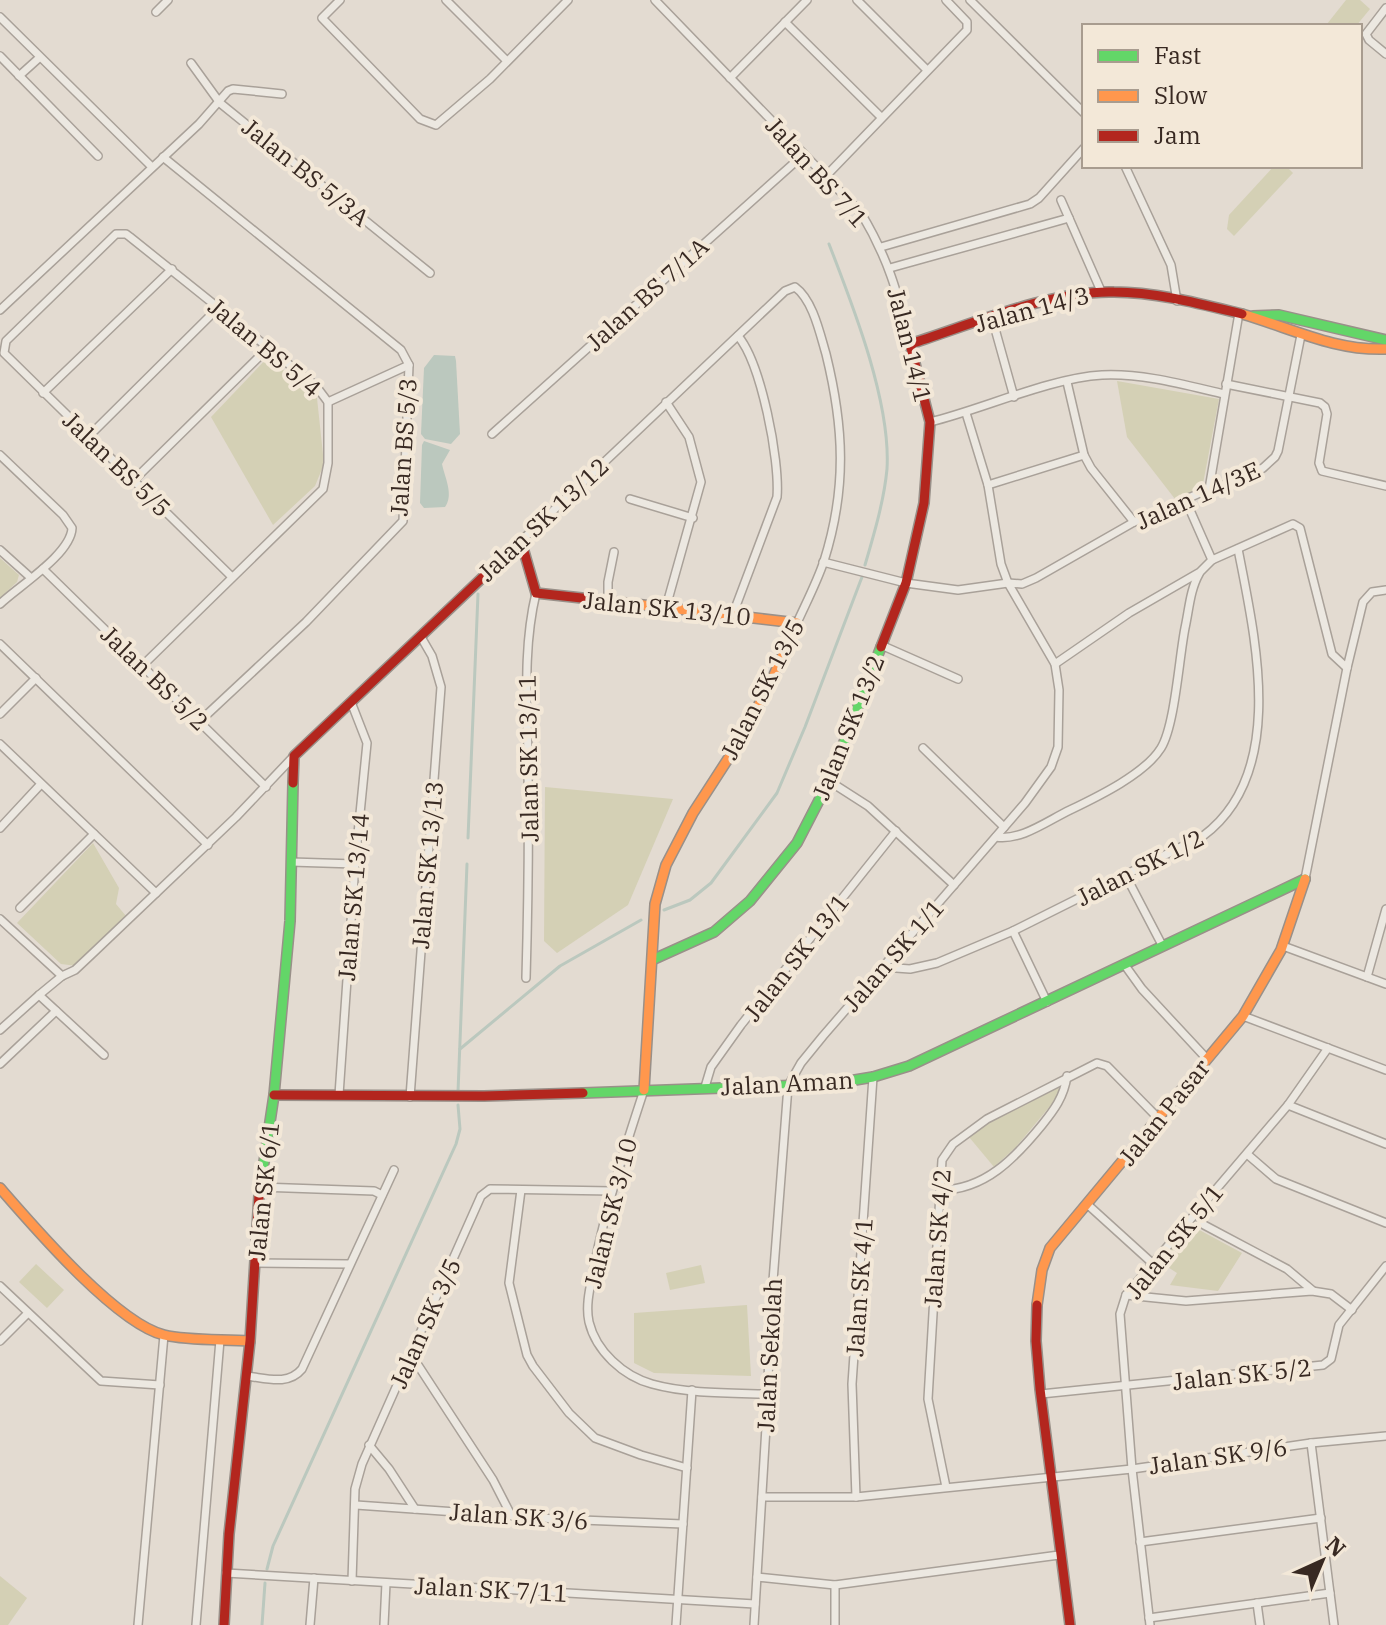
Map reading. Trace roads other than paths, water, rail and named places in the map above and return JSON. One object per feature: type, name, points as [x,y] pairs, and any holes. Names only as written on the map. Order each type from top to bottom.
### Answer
[{"type":"street","points":[[156,12],[168,0]]},
{"type":"street","points":[[340,0],[322,18],[420,119],[431,125],[441,123],[568,0]]},
{"type":"street","points":[[446,0],[507,61]]},
{"type":"street","name":"Jalan BS 7/1","points":[[655,0],[861,213],[881,247],[1030,204],[1082,150]]},
{"type":"street","points":[[730,78],[807,0]]},
{"type":"street","points":[[857,0],[927,70]]},
{"type":"street","points":[[825,177],[969,26],[946,0]]},
{"type":"street","points":[[970,0],[1082,111]]},
{"type":"street","points":[[1386,8],[1366,34],[1386,54]]},
{"type":"street","points":[[0,17],[152,167]]},
{"type":"street","points":[[785,22],[881,117]]},
{"type":"street","points":[[0,56],[98,156]]},
{"type":"street","points":[[19,76],[39,58]]},
{"type":"street","name":"Jalan BS 5/3A","points":[[191,63],[220,103],[430,273]]},
{"type":"street","points":[[0,310],[220,103],[228,91],[282,94]]},
{"type":"street","name":"Jalan BS 7/1A","points":[[492,434],[803,155]]},
{"type":"street","name":"Jalan BS 5/3","points":[[163,157],[401,350],[409,365],[402,523],[306,622],[200,721]]},
{"type":"street","points":[[1126,168],[1171,265],[1177,301]]},
{"type":"street","points":[[1061,200],[1101,291]]},
{"type":"street","points":[[890,268],[1069,218]]},
{"type":"street","name":"Jalan BS 5/4","points":[[3,349],[6,341],[111,236],[121,233],[172,269],[316,386],[328,402],[328,463],[323,489],[142,666]]},
{"type":"street","name":"Jalan 14/1","points":[[881,247],[890,268],[930,422]]},
{"type":"street","points":[[43,393],[172,269]]},
{"type":"street","name":"Jalan SK 13/12","points":[[294,756],[666,402],[785,291],[795,287]]},
{"type":"street","name":"Jalan SK 13/5","points":[[644,1090],[655,904],[666,865],[693,813],[737,745],[770,684],[823,562],[839,502],[841,431],[822,340],[803,295],[795,287]]},
{"type":"street","name":"Jalan 14/3","points":[[910,344],[992,318],[1101,291],[1177,301],[1244,315],[1301,335],[1356,348],[1386,349]]},
{"type":"street","points":[[89,436],[219,307]]},
{"type":"street","points":[[1209,489],[1226,384],[1244,315]]},
{"type":"street","name":"Jalan 14/3","points":[[1244,315],[1279,315],[1386,340]]},
{"type":"street","points":[[992,318],[1014,397]]},
{"type":"street","points":[[1275,327],[1332,326]]},
{"type":"street","name":"Jalan 14/3E","points":[[823,562],[906,583],[958,590],[1022,584],[1036,578],[1134,522],[1209,489],[1237,481],[1263,468],[1275,457],[1301,335]]},
{"type":"street","points":[[733,614],[777,497],[778,483],[776,461],[752,358],[738,336]]},
{"type":"street","points":[[134,480],[268,348]]},
{"type":"street","name":"Jalan BS 5/5","points":[[3,349],[7,357],[43,393],[232,577]]},
{"type":"street","points":[[328,402],[409,365]]},
{"type":"street","points":[[930,422],[1100,375],[1130,376],[1224,394]]},
{"type":"street","points":[[1067,382],[1084,455],[1134,522]]},
{"type":"street","points":[[1226,384],[1314,401],[1325,407],[1327,414],[1319,463],[1322,471],[1386,486]]},
{"type":"street","points":[[666,402],[686,429],[701,475],[693,518],[666,607]]},
{"type":"street","name":"Jalan SK 1/1","points":[[788,1086],[801,1063],[996,837],[1041,782],[1055,759],[1060,717],[1055,664],[1008,583],[1001,564],[988,485],[966,413]]},
{"type":"street","name":"Jalan SK 13/2","points":[[652,960],[714,932],[750,901],[797,843],[829,781],[906,583],[924,503],[930,422]]},
{"type":"street","points":[[0,455],[63,515],[72,528],[69,543],[0,604]]},
{"type":"street","points":[[988,485],[1084,455]]},
{"type":"street","points":[[630,499],[693,518]]},
{"type":"street","points":[[1186,501],[1212,560]]},
{"type":"street","points":[[1055,664],[1129,613],[1200,572],[1212,560],[1293,524],[1299,526],[1332,654],[1347,668]]},
{"type":"street","name":"Jalan SK 13/11","points":[[521,541],[536,593],[526,648],[529,854],[526,978]]},
{"type":"street","name":"Jalan SK 1/2","points":[[882,967],[910,969],[937,963],[1013,931],[1126,876],[1214,827],[1224,817],[1247,774],[1259,725],[1260,695],[1238,549]]},
{"type":"street","points":[[0,550],[30,577]]},
{"type":"street","points":[[608,602],[614,552]]},
{"type":"street","name":"Jalan BS 5/2","points":[[43,569],[266,787]]},
{"type":"street","points":[[996,837],[1016,837],[1091,799],[1147,765],[1160,750],[1168,730],[1184,631],[1200,572]]},
{"type":"street","name":"Jalan Pasar","points":[[1070,1625],[1041,1394],[1035,1316],[1042,1267],[1050,1248],[1243,1016],[1283,946],[1305,879],[1363,602],[1372,592],[1386,590]]},
{"type":"street","name":"Jalan SK 13/10","points":[[536,593],[797,623]]},
{"type":"street","name":"Jalan SK 13/13","points":[[410,1097],[441,687],[432,656],[421,637]]},
{"type":"street","points":[[0,644],[208,845]]},
{"type":"street","points":[[881,645],[958,679]]},
{"type":"street","points":[[0,714],[36,678]]},
{"type":"street","name":"Jalan SK 13/14","points":[[339,1095],[367,743],[351,702]]},
{"type":"street","points":[[0,744],[156,893]]},
{"type":"street","points":[[923,748],[1004,827]]},
{"type":"street","points":[[0,1030],[62,976],[75,970],[208,845],[294,756]]},
{"type":"street","name":"Jalan SK 6/1","points":[[224,1625],[226,1573],[250,1341],[260,1187],[274,1095],[290,921],[294,756]]},
{"type":"street","points":[[829,781],[868,806],[954,885]]},
{"type":"street","points":[[0,828],[41,784]]},
{"type":"street","name":"Jalan SK 13/1","points":[[705,1087],[711,1067],[741,1025],[896,831]]},
{"type":"street","points":[[20,908],[94,834]]},
{"type":"street","points":[[291,862],[355,864]]},
{"type":"street","points":[[1126,876],[1162,945]]},
{"type":"street","name":"Jalan Aman","points":[[274,1095],[498,1096],[831,1084],[873,1077],[944,1051],[1305,879]]},
{"type":"street","points":[[1367,977],[1386,909]]},
{"type":"street","points":[[0,919],[62,976]]},
{"type":"street","points":[[1013,931],[1047,1002]]},
{"type":"street","points":[[1283,946],[1386,984]]},
{"type":"street","points":[[1124,964],[1142,989],[1207,1059]]},
{"type":"street","points":[[39,995],[104,1055]]},
{"type":"street","points":[[0,1064],[56,1011]]},
{"type":"street","points":[[1243,1016],[1386,1070]]},
{"type":"street","name":"Jalan SK 5/1","points":[[1149,1622],[1132,1469],[1120,1314],[1126,1295],[1151,1262],[1288,1105],[1328,1048]]},
{"type":"street","name":"Jalan SK 4/2","points":[[946,1487],[928,1399],[942,1160],[953,1144],[987,1119],[1097,1063],[1107,1066],[1159,1119]]},
{"type":"street","points":[[940,1190],[970,1185],[991,1176],[1008,1163],[1060,1101],[1067,1076]]},
{"type":"street","name":"Jalan SK 4/1","points":[[856,1497],[853,1368],[873,1077]]},
{"type":"street","name":"Jalan Sekolah","points":[[754,1625],[769,1333],[788,1086]]},
{"type":"street","name":"Jalan SK 3/10","points":[[644,1090],[612,1191],[589,1295],[589,1321],[600,1346],[617,1367],[652,1384],[692,1390],[768,1394]]},
{"type":"street","points":[[1288,1105],[1386,1144]]},
{"type":"street","points":[[1247,1154],[1276,1179],[1386,1223]]},
{"type":"street","points":[[246,1376],[284,1380],[295,1378],[302,1369],[394,1170]]},
{"type":"street","points":[[260,1187],[374,1191],[382,1195]]},
{"type":"street","points":[[0,1188],[58,1253],[127,1317],[144,1328],[164,1335],[250,1341]]},
{"type":"street","name":"Jalan SK 3/5","points":[[352,1581],[355,1489],[369,1445],[412,1356],[481,1196],[490,1189],[612,1191]]},
{"type":"street","points":[[521,1190],[509,1283],[527,1355],[533,1366],[569,1413],[595,1438],[687,1468]]},
{"type":"street","points":[[1087,1204],[1151,1262]]},
{"type":"street","points":[[1195,1212],[1204,1225],[1287,1269],[1312,1291]]},
{"type":"street","points":[[255,1263],[349,1264]]},
{"type":"street","name":"Jalan SK 5/2","points":[[1041,1394],[1323,1365],[1331,1359],[1339,1325],[1386,1266]]},
{"type":"street","points":[[0,1286],[101,1381],[160,1385]]},
{"type":"street","points":[[1126,1295],[1186,1301],[1312,1291],[1331,1294],[1352,1310]]},
{"type":"street","points":[[0,1341],[28,1313]]},
{"type":"street","points":[[138,1625],[164,1335]]},
{"type":"street","points":[[196,1625],[220,1340]]},
{"type":"street","points":[[412,1356],[493,1480],[511,1515]]},
{"type":"street","points":[[676,1625],[692,1390]]},
{"type":"street","name":"Jalan SK 9/6","points":[[762,1497],[856,1497],[1132,1469],[1311,1443],[1386,1436]]},
{"type":"street","points":[[1311,1443],[1334,1625]]},
{"type":"street","points":[[369,1445],[415,1509]]},
{"type":"street","name":"Jalan SK 3/6","points":[[356,1505],[683,1524]]},
{"type":"street","points":[[1140,1542],[1321,1518]]},
{"type":"street","points":[[757,1577],[835,1585],[1059,1555]]},
{"type":"street","name":"Jalan SK 7/11","points":[[226,1573],[755,1604]]},
{"type":"street","points":[[310,1625],[314,1578]]},
{"type":"street","points":[[384,1625],[386,1583]]},
{"type":"street","points":[[835,1585],[835,1625]]},
{"type":"street","points":[[1149,1622],[1183,1613],[1330,1593]]},
{"type":"street","points":[[1257,1603],[1260,1625]]},
{"type":"street","points":[[1183,1613],[1184,1625]]},
{"type":"waterway","points":[[829,244],[877,385],[887,443],[884,493],[865,565]]},
{"type":"waterway","points":[[664,910],[690,900],[711,883],[777,793],[862,577]]},
{"type":"waterway","points":[[468,838],[478,594]]},
{"type":"waterway","points":[[458,1092],[467,864]]},
{"type":"waterway","points":[[460,1049],[560,966],[641,920]]},
{"type":"waterway","points":[[267,1569],[273,1546],[456,1144],[460,1129],[458,1105]]},
{"type":"waterway","points":[[262,1625],[265,1583]]}]
